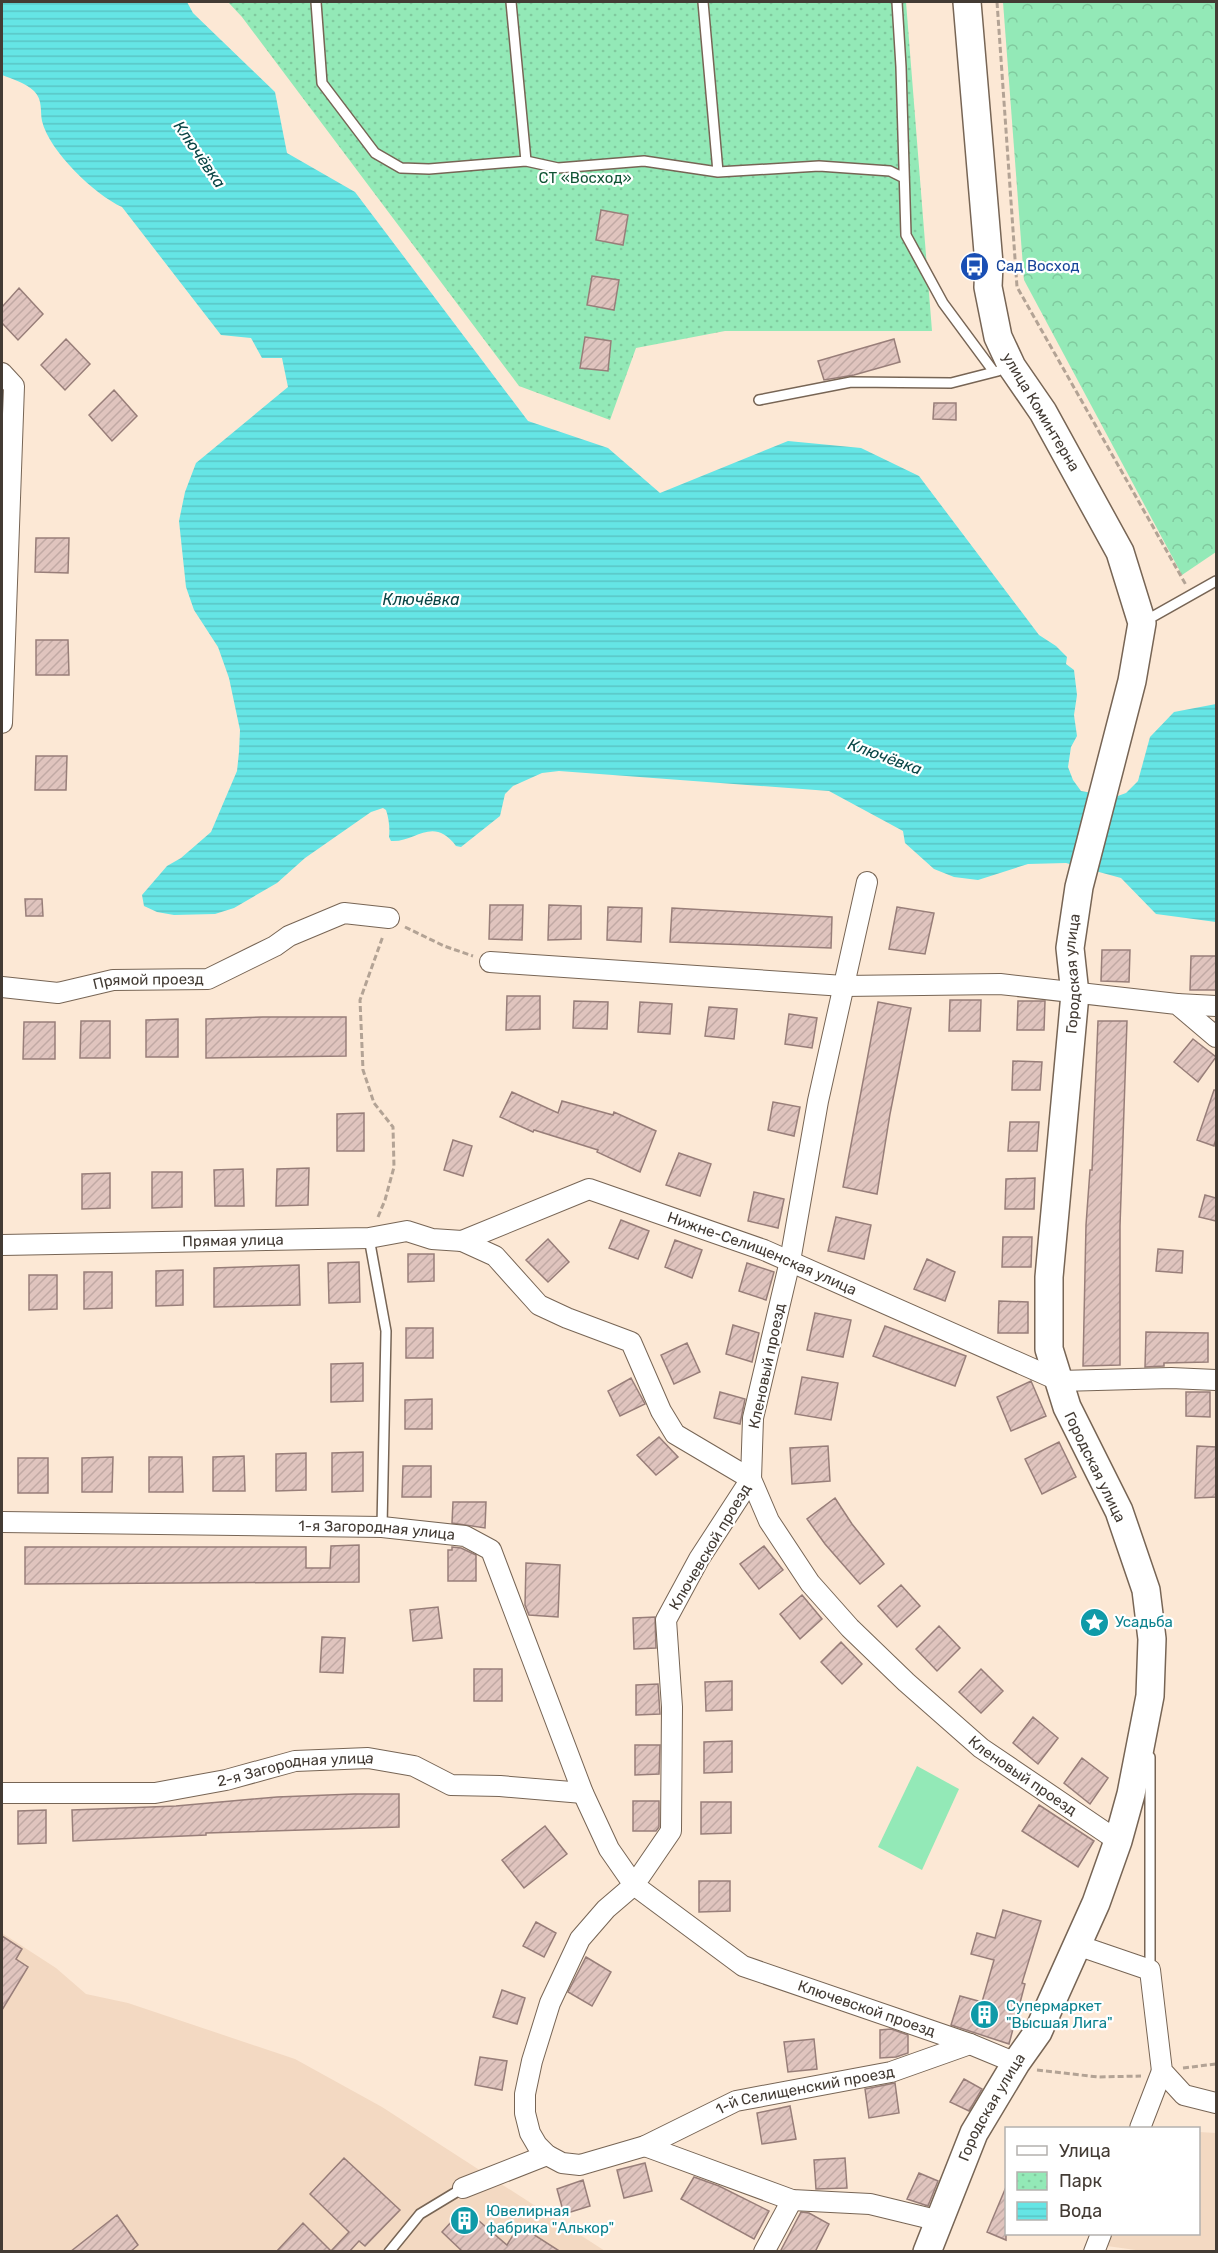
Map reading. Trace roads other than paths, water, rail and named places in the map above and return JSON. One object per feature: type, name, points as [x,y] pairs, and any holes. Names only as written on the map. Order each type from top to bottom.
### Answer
[{"type":"street","name":"улица Коминтерна","points":[[967,2],[989,264],[988,287],[1003,369],[1043,412],[1120,552],[1142,623],[1132,681],[1110,771]]},
{"type":"street","points":[[2,373],[14,386],[2,723]]},
{"type":"street","name":"Городская улица","points":[[927,2252],[974,2133],[1038,2032],[1096,1903],[1118,1841],[1131,1794],[1150,1696],[1152,1639],[1146,1590],[1119,1511],[1066,1407],[1049,1349],[1049,1276],[1075,994],[1070,948],[1079,887],[1110,771]]},
{"type":"street","name":"Кленовый проезд","points":[[867,882],[818,1101],[790,1261],[753,1418],[751,1479],[768,1521],[804,1574],[850,1628],[906,1682],[981,1748],[1118,1841]]},
{"type":"street","name":"Прямой проезд","points":[[2,987],[58,993],[113,980],[208,979],[275,946],[289,936],[344,913],[389,918]]},
{"type":"street","points":[[490,962],[844,986],[1000,984],[1075,994],[1216,1006]]},
{"type":"street","points":[[1177,1004],[1216,1037]]},
{"type":"street","name":"Нижне-Селищенская улица","points":[[462,1241],[589,1189],[764,1250],[1060,1381]]},
{"type":"street","name":"Прямая улица","points":[[2,1245],[369,1238],[407,1231],[432,1239],[462,1241]]},
{"type":"street","name":"Ключевской проезд","points":[[462,1241],[495,1256],[539,1305],[631,1342],[661,1412],[675,1434],[751,1479],[699,1559],[666,1620],[672,1707],[671,1831],[634,1885],[606,1910],[580,1939],[550,2003],[532,2061],[525,2094],[525,2113],[530,2133],[547,2155]]},
{"type":"street","points":[[1060,1381],[1171,1377],[1216,1380]]},
{"type":"street","name":"1-я Загородная улица","points":[[2,1522],[382,1527],[465,1536],[491,1550],[583,1793],[609,1849],[634,1885]]},
{"type":"street","name":"2-я Загородная улица","points":[[2,1793],[155,1793],[226,1780],[295,1761],[368,1758],[414,1766],[451,1785],[500,1786],[583,1793]]},
{"type":"street","name":"Ключевской проезд","points":[[634,1885],[743,1966],[970,2044],[1015,2065]]},
{"type":"street","points":[[1077,1945],[1150,1970],[1162,2071],[1140,2127]]},
{"type":"street","name":"1-й Селищенский проезд","points":[[547,2155],[562,2163],[580,2165],[645,2146],[736,2101],[891,2072],[970,2044]]},
{"type":"street","points":[[1162,2071],[1184,2095],[1216,2103]]},
{"type":"street","points":[[645,2146],[792,2200],[870,2204],[940,2221]]},
{"type":"street","points":[[463,2188],[547,2155]]},
{"type":"street","points":[[764,2252],[792,2200]]},
{"type":"street","points":[[1094,2252],[1101,2235]]},
{"type":"lane","points":[[316,2],[322,83],[375,153],[401,168],[429,169],[526,160],[558,168],[644,160],[718,172],[819,166],[890,171],[904,178]]},
{"type":"lane","points":[[512,2],[526,160]]},
{"type":"lane","points":[[703,2],[718,172]]},
{"type":"lane","points":[[759,400],[851,382],[951,383],[1003,369],[943,303],[906,235],[897,2]]},
{"type":"lane","points":[[1142,623],[1216,581]]},
{"type":"lane","points":[[369,1238],[386,1331],[382,1527]]},
{"type":"lane","points":[[1150,1696],[1150,1970]]},
{"type":"lane","points":[[389,2252],[420,2214],[463,2188]]},
{"type":"water","name":"Ключёвка","points":[[2,2],[187,2],[193,13],[275,92],[287,153],[355,192],[528,421],[608,448],[660,493],[788,441],[861,448],[919,476],[1039,635],[1056,646],[1067,657],[1066,664],[1074,670],[1077,695],[1074,715],[1077,736],[1071,747],[1068,767],[1081,791],[1115,797],[1126,793],[1138,781],[1150,737],[1174,712],[1216,704],[1216,922],[1156,914],[1121,878],[1066,863],[1028,864],[978,880],[954,877],[934,869],[905,843],[903,831],[829,791],[559,771],[542,773],[513,786],[505,794],[500,816],[461,847],[456,846],[440,832],[432,831],[400,841],[391,841],[388,817],[383,808],[371,812],[305,858],[277,883],[234,908],[215,914],[174,915],[157,912],[144,906],[142,895],[167,866],[181,858],[211,832],[237,771],[239,752],[240,730],[229,678],[218,647],[194,610],[186,587],[179,521],[185,492],[196,463],[288,387],[282,358],[262,358],[251,338],[221,335],[122,207],[99,193],[63,158],[46,133],[37,94],[27,86],[2,75]]},
{"type":"place","name":"Сад Восход","points":[[975,266]]},
{"type":"place","name":"Усадьба","points":[[1094,1622]]},
{"type":"place","name":"Супермаркет \"Высшая Лига\"","points":[[985,2015]]},
{"type":"place","name":"Ювелирная фабрика \"Алькор\"","points":[[465,2220]]},
{"type":"park label","name":"СТ «Восход»","points":[[585,178]]}]
